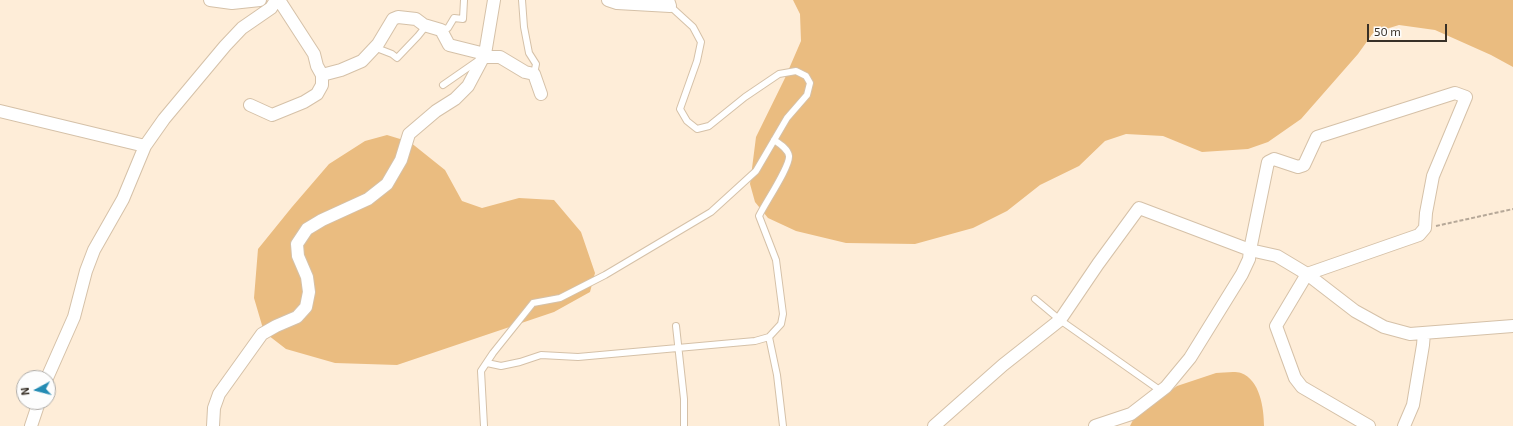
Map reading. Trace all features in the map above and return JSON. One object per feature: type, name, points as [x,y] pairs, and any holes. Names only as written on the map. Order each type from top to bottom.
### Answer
[{"type":"street","points":[[210,0],[232,3],[261,0],[277,1]]},
{"type":"street","points":[[213,426],[214,408],[219,394],[262,334],[276,326],[296,318],[306,307],[309,292],[307,277],[298,256],[297,244],[306,229],[368,199],[387,184],[401,160],[409,134],[436,111],[455,99],[468,86],[485,56],[494,0]]},
{"type":"street","points":[[608,0],[617,3],[669,3]]},
{"type":"street","points":[[250,105],[272,115],[304,102],[317,94],[322,85],[322,75],[317,66],[314,54],[277,1]]},
{"type":"street","points":[[50,370],[74,316],[86,271],[94,250],[123,199],[144,146],[164,119],[225,46],[242,28],[271,8],[277,1]]},
{"type":"street","points":[[322,75],[341,70],[362,61],[374,47],[393,19],[398,17],[416,19],[426,26],[441,30],[449,45],[485,56],[500,57],[525,72],[534,74],[541,94]]},
{"type":"street","points":[[1095,426],[1131,414],[1162,391],[1190,358],[1242,274],[1249,259],[1268,162],[1274,159],[1298,167],[1304,165],[1317,137],[1455,93],[1466,97],[1434,176],[1426,213],[1425,228],[1419,235],[1307,274],[1276,326],[1295,378],[1302,387],[1369,426]]},
{"type":"street","points":[[0,111],[144,146]]},
{"type":"street","points":[[934,426],[1003,365],[1060,320],[1098,264],[1139,208],[1250,250],[1277,256],[1307,274],[1355,311],[1384,327],[1410,334],[1513,326]]},
{"type":"street","points":[[1404,426],[1413,405],[1424,333]]},
{"type":"street","points":[[31,426],[36,410]]},
{"type":"lane","points":[[441,30],[448,28],[454,18],[462,18],[464,0]]},
{"type":"lane","points":[[522,0],[524,26],[530,53],[536,64],[534,74]]},
{"type":"lane","points":[[484,426],[481,371],[533,303],[560,298],[605,275],[711,212],[756,171],[787,118],[807,95],[810,83],[806,76],[796,71],[779,74],[745,97],[709,126],[697,129],[687,121],[680,109],[698,61],[701,42],[693,27],[669,3]]},
{"type":"lane","points":[[374,47],[392,54],[397,58],[426,26]]},
{"type":"lane","points":[[443,85],[485,56]]},
{"type":"lane","points":[[486,363],[501,366],[520,362],[540,355],[578,357],[755,341],[769,337],[781,324],[783,314],[776,260],[760,216],[788,165],[789,155],[783,146],[774,140]]},
{"type":"lane","points":[[1035,300],[1060,320],[1162,391]]},
{"type":"lane","points":[[676,326],[684,399],[684,426]]},
{"type":"lane","points":[[769,337],[777,376],[783,426]]},
{"type":"path","points":[[1425,228],[1513,209]]},
{"type":"shaded area","points":[[793,0],[1513,0],[1513,67],[1491,55],[1435,30],[1399,25],[1373,33],[1358,54],[1301,119],[1268,142],[1248,149],[1202,152],[1163,136],[1126,134],[1105,141],[1079,166],[1040,185],[1007,211],[973,228],[915,244],[846,243],[796,231],[768,218],[755,202],[750,184],[756,137],[785,78],[801,41],[800,14]]},
{"type":"shaded area","points":[[387,135],[410,142],[445,170],[462,201],[482,208],[519,198],[554,200],[581,232],[595,273],[590,292],[554,312],[397,365],[335,363],[286,349],[264,332],[254,298],[258,249],[329,164],[365,141]]},
{"type":"shaded area","points":[[1238,372],[1253,382],[1260,395],[1262,403],[1264,426],[1130,426],[1134,418],[1177,386],[1216,373]]}]
